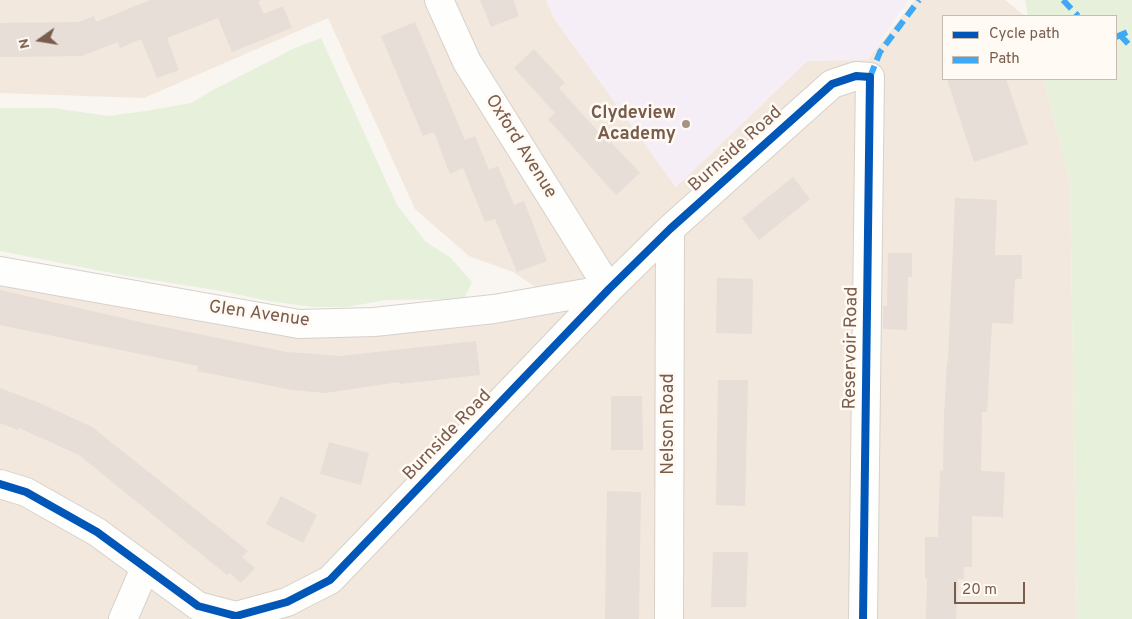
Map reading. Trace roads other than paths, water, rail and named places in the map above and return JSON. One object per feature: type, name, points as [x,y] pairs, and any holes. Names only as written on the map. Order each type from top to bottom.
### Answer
[{"type":"street","name":"Oxford Avenue","points":[[439,0],[467,62],[609,289]]},
{"type":"street","name":"Burnside Road","points":[[0,484],[26,492],[97,532],[198,606],[236,617],[287,602],[330,580],[609,289],[670,229],[832,84],[856,76],[870,77]]},
{"type":"street","name":"Reservoir Road","points":[[863,619],[870,77]]},
{"type":"street","name":"Nelson Road","points":[[669,619],[670,229]]},
{"type":"street","name":"Glen Avenue","points":[[0,271],[298,324],[384,321],[494,309],[609,289]]},
{"type":"street","points":[[123,619],[146,568]]},
{"type":"place","name":"Clydeview Academy","points":[[686,124]]}]
